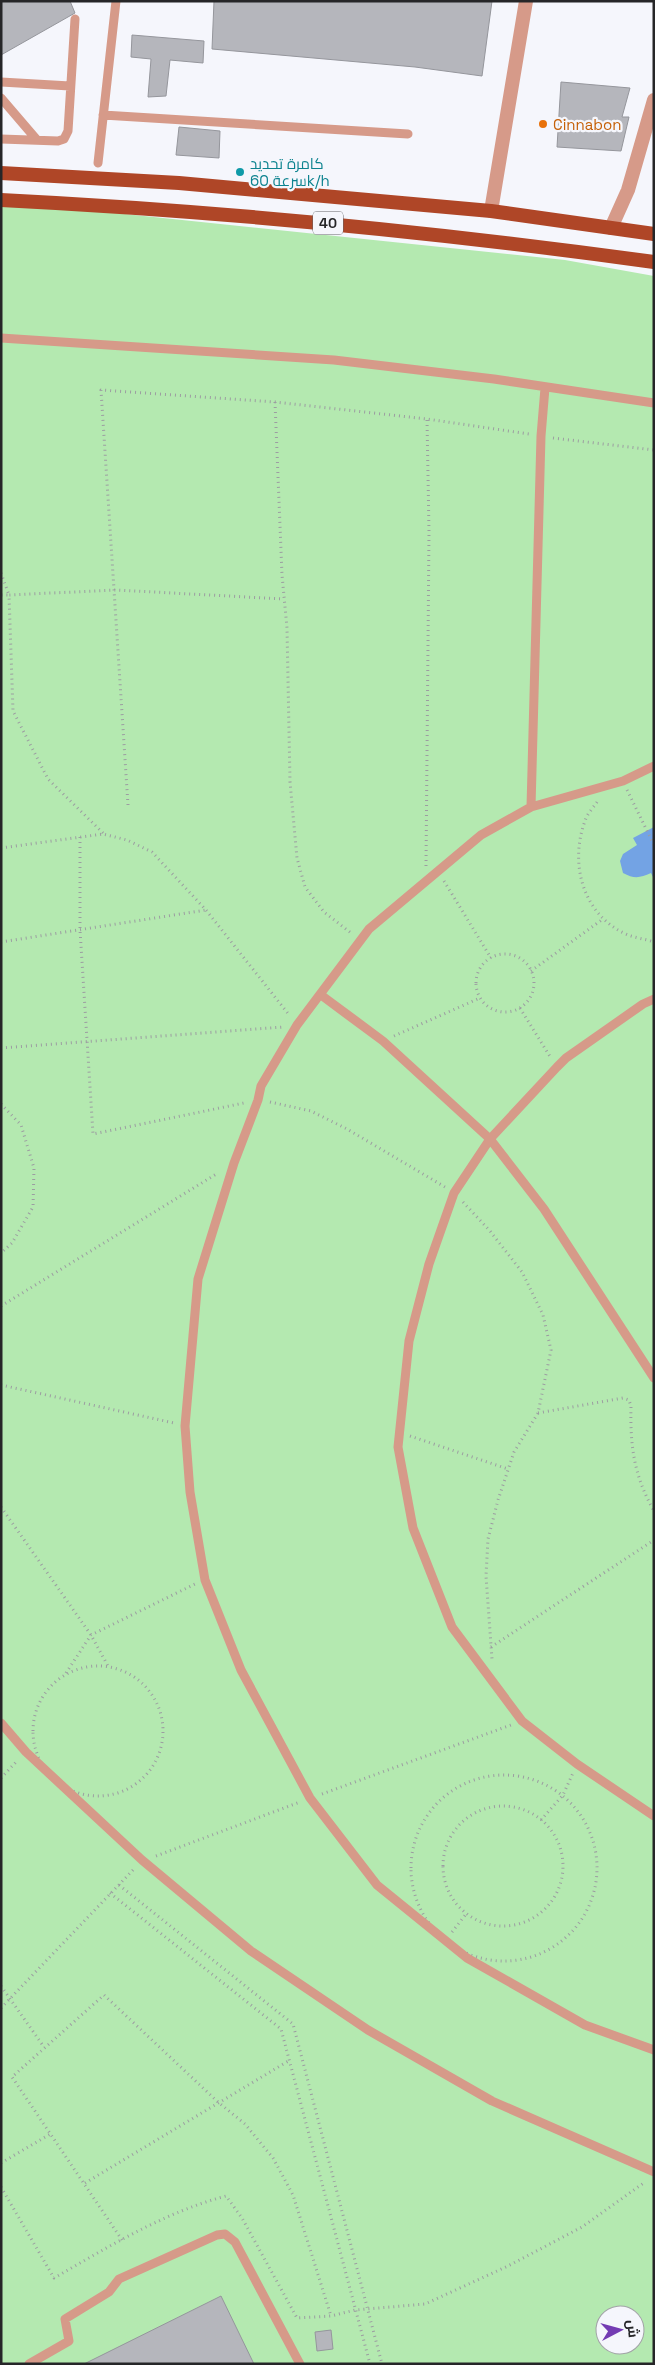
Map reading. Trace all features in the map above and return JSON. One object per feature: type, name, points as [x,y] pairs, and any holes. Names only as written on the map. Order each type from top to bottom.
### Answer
[{"type":"main road","name":"40","points":[[1,173],[179,183],[491,211],[654,234]]},
{"type":"main road","name":"40","points":[[1,200],[316,222],[488,239],[654,262]]},
{"type":"street","points":[[491,211],[526,1]]},
{"type":"street","points":[[611,228],[628,190],[654,100]]},
{"type":"lane","points":[[98,163],[116,1]]},
{"type":"lane","points":[[1,138],[58,141],[64,139],[68,131],[74,19]]},
{"type":"lane","points":[[1,82],[70,86]]},
{"type":"lane","points":[[1,98],[37,140]]},
{"type":"lane","points":[[103,115],[408,134]]},
{"type":"lane","points":[[1,338],[334,360],[654,403]]},
{"type":"lane","points":[[532,807],[541,436],[545,388]]},
{"type":"lane","points":[[654,766],[623,781],[532,807],[481,835],[368,929],[297,1026],[261,1086],[258,1100],[234,1163],[198,1279],[185,1426],[190,1492],[205,1580],[241,1670],[310,1798],[377,1885],[468,1958],[585,2025],[654,2050]]},
{"type":"lane","points":[[321,995],[383,1041],[490,1139],[544,1209],[654,1378]]},
{"type":"lane","points":[[654,999],[566,1058],[490,1139],[454,1193],[429,1264],[409,1341],[398,1447],[412,1528],[452,1627],[522,1721],[577,1764],[654,1816]]},
{"type":"lane","points":[[1,1723],[26,1752],[142,1860],[251,1952],[368,2030],[492,2101],[654,2172]]},
{"type":"lane","points":[[29,2364],[69,2341],[65,2319],[109,2292],[119,2279],[217,2235],[226,2234],[235,2242],[300,2364]]},
{"type":"path","points":[[128,805],[116,590],[101,390],[275,402],[427,419],[654,450]]},
{"type":"path","points":[[275,402],[290,782],[297,858],[305,887],[310,894],[324,912],[360,940]]},
{"type":"path","points":[[426,879],[427,419]]},
{"type":"path","points":[[1,573],[9,595],[13,711],[48,779],[104,834]]},
{"type":"path","points":[[1,595],[116,590],[284,599]]},
{"type":"path","points":[[623,781],[654,845]]},
{"type":"path","points":[[601,797],[585,819],[578,845],[578,872],[587,897],[603,919],[627,935],[654,942]]},
{"type":"path","points":[[1,848],[104,834],[127,840],[152,852],[206,910],[297,1026]]},
{"type":"path","points":[[80,837],[80,930],[93,1134],[258,1100],[311,1111],[454,1193],[490,1231],[522,1272],[543,1315],[550,1350],[538,1413],[514,1452],[488,1539],[486,1576],[491,1647],[497,1685]]},
{"type":"path","points":[[437,870],[491,958]]},
{"type":"path","points":[[1,942],[206,910]]},
{"type":"path","points":[[531,971],[603,919]]},
{"type":"path","points":[[500,954],[518,957],[531,971],[534,988],[520,1008],[511,1011],[494,1009],[480,998],[476,980],[483,963],[491,958],[500,954]]},
{"type":"path","points":[[383,1041],[480,998]]},
{"type":"path","points":[[520,1008],[557,1067]]},
{"type":"path","points":[[1,1048],[297,1026]]},
{"type":"path","points":[[1,1104],[21,1125],[34,1168],[33,1207],[12,1244],[1,1253]]},
{"type":"path","points":[[1,1306],[234,1163]]},
{"type":"path","points":[[1,1385],[185,1426]]},
{"type":"path","points":[[538,1413],[623,1398],[629,1400],[631,1406],[631,1449],[645,1494],[654,1511]]},
{"type":"path","points":[[400,1432],[508,1469]]},
{"type":"path","points":[[1,1507],[91,1635],[108,1666]]},
{"type":"path","points":[[491,1647],[654,1540]]},
{"type":"path","points":[[66,1674],[91,1635],[205,1580]]},
{"type":"path","points":[[86,1666],[108,1666],[129,1673],[146,1687],[158,1706],[163,1728],[160,1750],[150,1770],[134,1785],[114,1794],[92,1796],[71,1790],[53,1778],[42,1764],[35,1748],[32,1730],[37,1707],[48,1688],[66,1674],[86,1666]]},
{"type":"path","points":[[1,2008],[142,1860],[522,1721]]},
{"type":"path","points":[[541,1820],[563,1795],[577,1764]]},
{"type":"path","points":[[495,1775],[531,1778],[548,1785],[563,1795],[577,1809],[587,1826],[594,1844],[597,1863],[596,1883],[591,1901],[582,1919],[570,1934],[546,1951],[519,1960],[499,1961],[480,1958],[462,1951],[446,1941],[422,1913],[415,1896],[412,1878],[412,1859],[415,1841],[422,1824],[432,1809],[445,1796],[460,1786],[477,1779],[495,1775]]},
{"type":"path","points":[[496,1806],[520,1808],[541,1820],[550,1829],[562,1853],[562,1880],[550,1904],[529,1921],[503,1927],[477,1921],[466,1914],[451,1896],[443,1873],[445,1850],[456,1829],[474,1813],[496,1806]]},
{"type":"path","points":[[119,1885],[292,2024],[382,2364]]},
{"type":"path","points":[[110,1893],[281,2029],[370,2364]]},
{"type":"path","points":[[446,1941],[466,1914]]},
{"type":"path","points":[[1,1986],[44,2047]]},
{"type":"path","points":[[122,2240],[52,2133],[12,2077],[104,1995],[218,2102],[245,2124],[265,2148],[293,2194],[330,2316]]},
{"type":"path","points":[[85,2183],[290,2060]]},
{"type":"path","points":[[1,2163],[52,2133]]},
{"type":"path","points":[[1,2187],[54,2278],[122,2240],[202,2202],[226,2196],[242,2218],[297,2318],[330,2316],[355,2310],[425,2304],[508,2266],[582,2227],[646,2181]]},
{"type":"green space","points":[[1,201],[565,260],[654,276],[654,2364],[1,2364]]},
{"type":"water","points":[[654,827],[654,879],[651,873],[637,877],[623,873],[620,861],[623,854],[637,845],[633,838]]},
{"type":"building","points":[[1,1],[70,1],[75,13],[1,55]]},
{"type":"building","points":[[214,1],[492,1],[482,76],[415,67],[212,49]]},
{"type":"building","points":[[132,35],[204,41],[203,63],[170,60],[166,96],[148,97],[151,59],[131,57]]},
{"type":"building","points":[[561,82],[630,88],[622,117],[629,117],[621,151],[557,147]]},
{"type":"building","points":[[179,127],[220,131],[219,158],[176,155]]},
{"type":"building","points":[[221,2296],[254,2364],[84,2364]]},
{"type":"building","points":[[331,2330],[333,2349],[317,2351],[315,2332]]},
{"type":"place","name":"Cinnabon","points":[[543,124]]},
{"type":"place","name":"كامرة تحديد سرعة 60k/h","points":[[240,172]]}]
